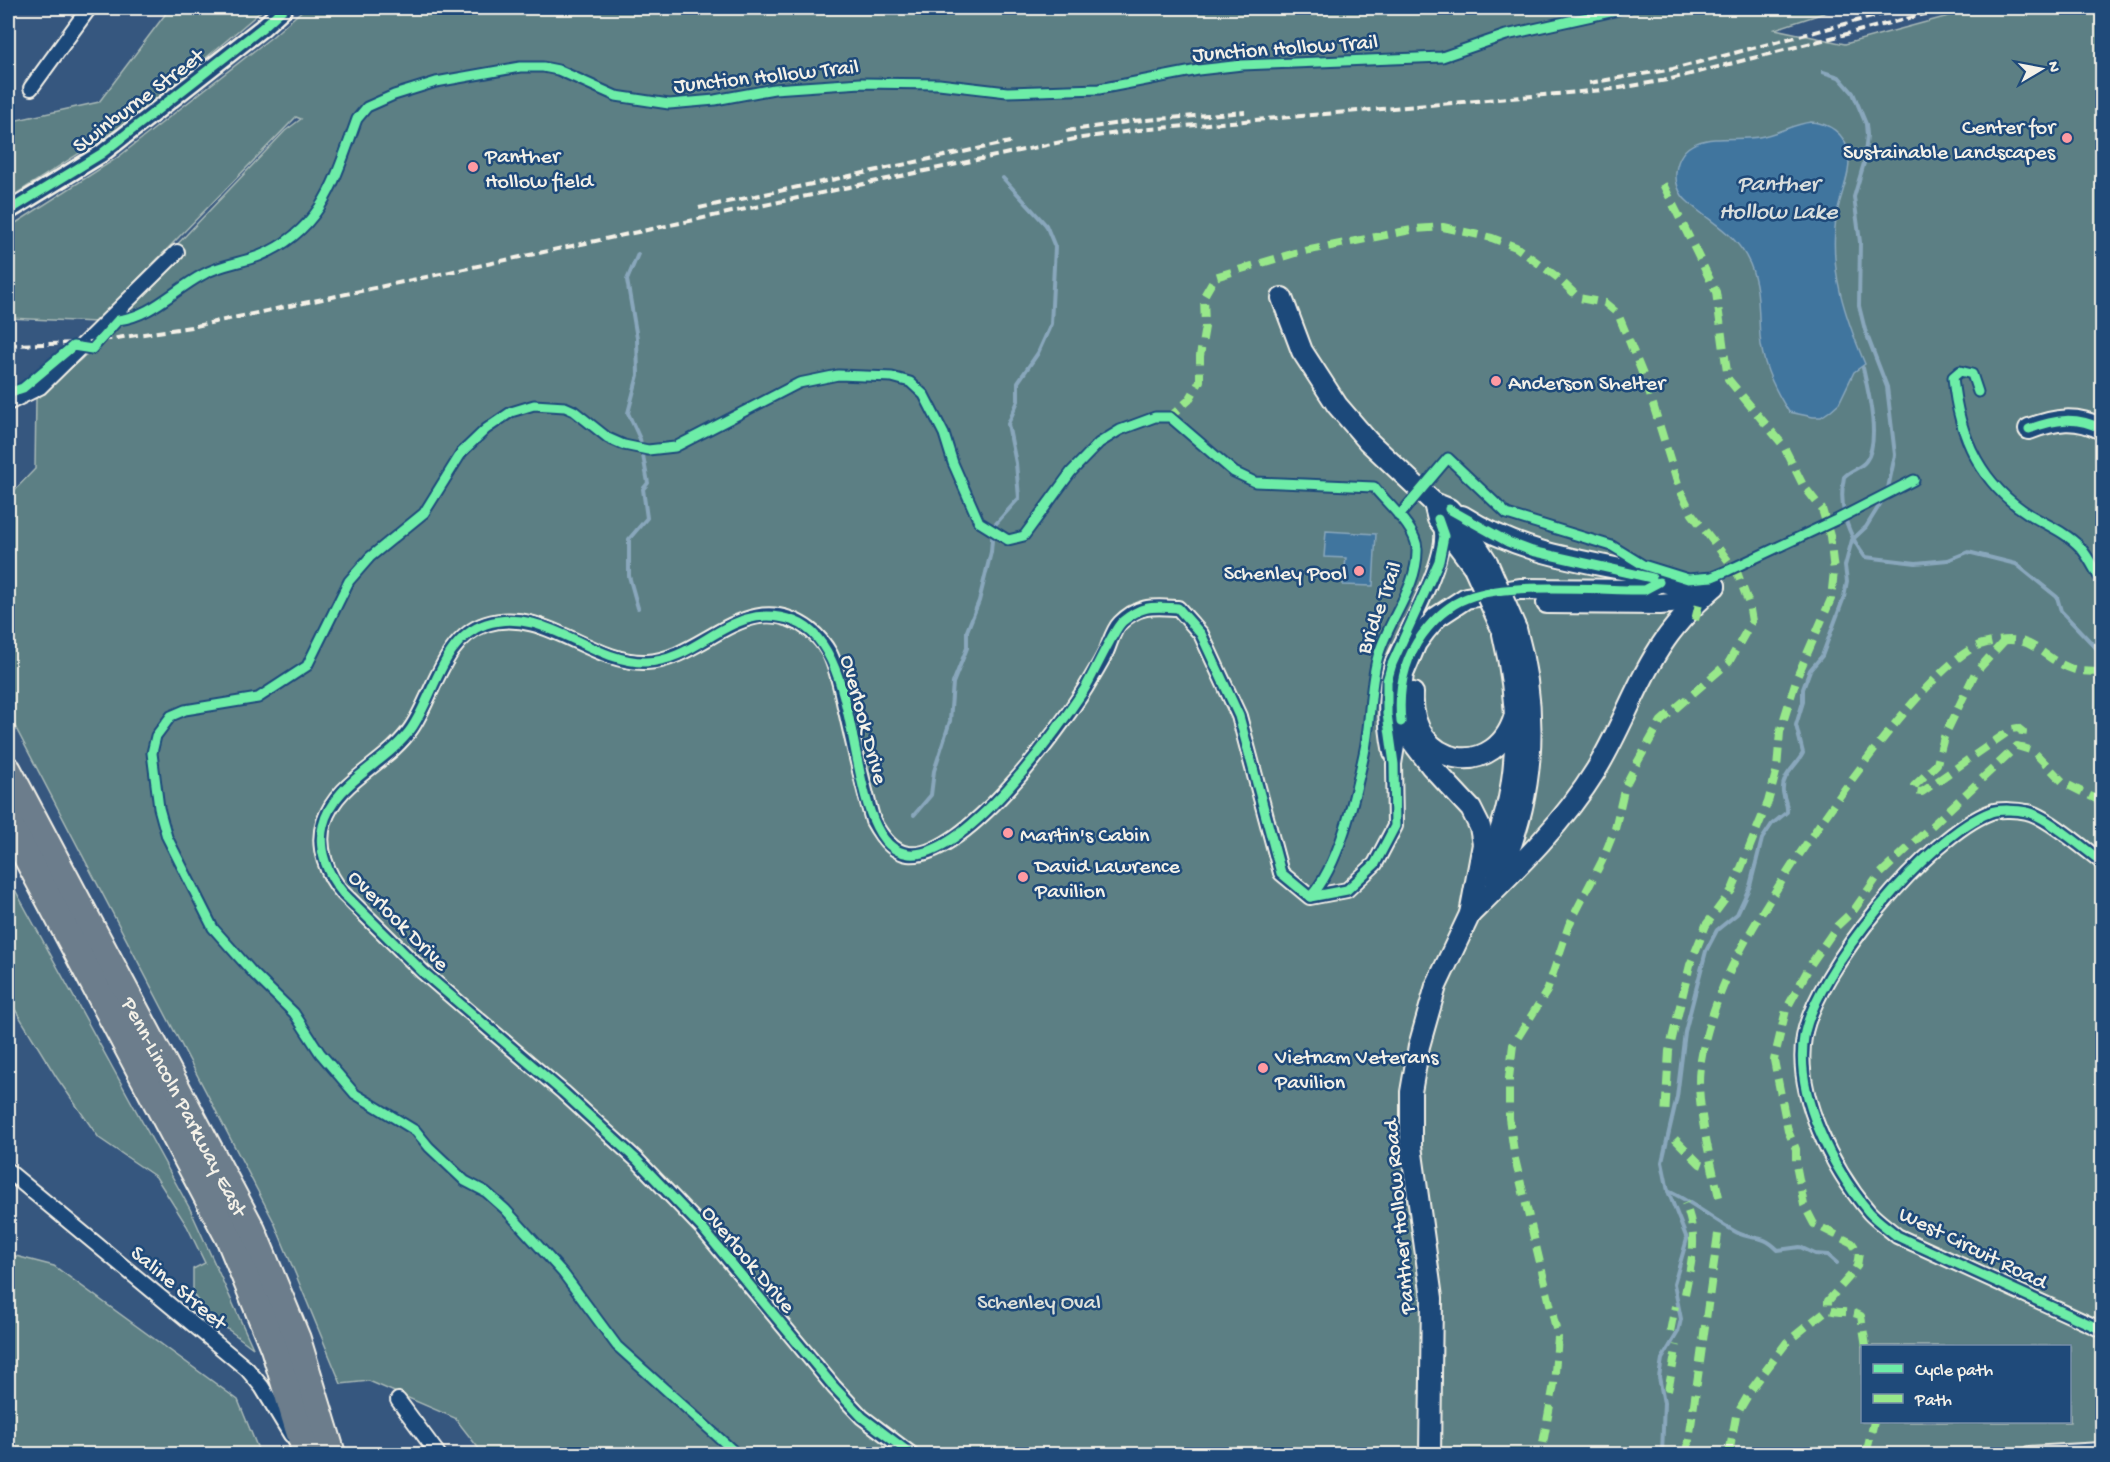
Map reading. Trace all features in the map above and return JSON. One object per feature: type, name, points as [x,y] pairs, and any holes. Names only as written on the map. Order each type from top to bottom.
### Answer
[{"type":"highway","name":"Penn-Lincoln Parkway East","points":[[8,770],[235,1194],[269,1266],[286,1343],[304,1455]]},
{"type":"highway","name":"Penn-Lincoln Parkway East","points":[[8,822],[213,1205],[246,1276],[286,1343],[332,1455]]},
{"type":"main road","points":[[1282,298],[1302,351],[1325,389],[1368,441],[1441,510],[1480,564],[1525,665],[1532,736],[1529,768],[1516,830],[1503,866],[1481,892]]},
{"type":"main road","points":[[2029,429],[2054,419],[2074,419],[2103,429]]},
{"type":"main road","points":[[1441,510],[1532,551],[1646,574],[1659,582],[1689,587],[1715,586],[1665,639],[1603,759],[1573,805],[1481,892]]},
{"type":"main road","points":[[1659,582],[1665,639]]},
{"type":"main road","points":[[1481,892],[1483,844],[1480,827],[1461,795],[1411,742],[1401,722],[1401,689],[1409,657],[1425,631],[1450,607],[1466,598],[1499,591],[1644,590],[1659,582]]},
{"type":"main road","points":[[1515,711],[1512,726],[1502,741],[1488,753],[1478,757],[1460,759],[1445,756],[1424,739],[1414,716],[1413,687],[1421,660],[1431,643],[1452,622],[1476,608],[1504,602],[1660,604],[1700,600]]},
{"type":"main road","points":[[1481,892],[1510,792],[1516,743],[1509,632]]},
{"type":"main road","name":"Panther Hollow Road","points":[[1430,1455],[1432,1298],[1411,1146],[1411,1092],[1419,1046],[1436,986],[1481,892]]},
{"type":"street","points":[[31,88],[89,8]]},
{"type":"street","name":"Swinburne Street","points":[[8,211],[100,154],[262,28],[284,8]]},
{"type":"street","points":[[8,403],[40,387],[177,252]]},
{"type":"street","name":"Overlook Drive","points":[[911,1455],[862,1417],[834,1387],[702,1228],[637,1160],[385,936],[332,880],[324,856],[322,833],[330,805],[342,791],[395,748],[411,729],[452,650],[461,638],[485,624],[519,621],[539,625],[624,660],[645,662],[667,660],[723,627],[748,618],[780,618],[801,625],[822,641],[836,671],[873,821],[881,836],[895,848],[909,854],[934,849],[974,822],[1036,759],[1084,690],[1119,624],[1142,607],[1178,608],[1201,634],[1239,716],[1281,873],[1310,897],[1347,890],[1375,864],[1395,826],[1394,764],[1387,714],[1388,681],[1392,664],[1439,561],[1444,536],[1441,510]]},
{"type":"street","name":"Overlook Drive","points":[[1394,764],[1401,722]]},
{"type":"street","name":"West Circuit Road","points":[[2103,862],[2029,812],[1994,811],[1965,825],[1901,880],[1844,954],[1816,1005],[1804,1038],[1804,1075],[1811,1111],[1828,1150],[1870,1213],[1896,1236],[2103,1330]]},
{"type":"street","name":"Saline Street","points":[[8,1171],[247,1369],[262,1387],[304,1455]]},
{"type":"street","points":[[398,1400],[438,1455]]},
{"type":"street","points":[[2029,1455],[2103,1450]]},
{"type":"green space","points":[[170,8],[265,8],[136,117],[8,199],[8,122],[99,102]]},
{"type":"green space","name":"Schenley Oval","points":[[305,8],[1825,8],[1827,12],[1775,29],[1845,44],[1978,8],[2102,8],[2102,1454],[483,1454],[455,1418],[369,1381],[341,1384],[274,1222],[8,713],[8,497],[35,469],[36,398],[86,355],[170,252],[285,131],[301,119],[296,117],[96,322],[8,318],[8,228],[117,158],[273,36]]},
{"type":"green space","points":[[8,877],[190,1209],[253,1348],[206,1313],[193,1294],[193,1269],[205,1263],[187,1226],[156,1177],[99,1138],[57,1078],[8,998]]},
{"type":"green space","points":[[8,1254],[54,1266],[238,1400],[260,1454],[8,1454]]},
{"type":"water","name":"Panther Hollow Lake","points":[[1811,122],[1824,124],[1835,130],[1843,139],[1848,151],[1849,167],[1836,218],[1835,256],[1845,311],[1865,364],[1854,372],[1839,403],[1821,417],[1789,412],[1774,385],[1763,356],[1757,291],[1750,264],[1730,236],[1684,198],[1678,188],[1676,176],[1680,158],[1687,149],[1697,143],[1708,140],[1759,137]]},
{"type":"water","name":"Schenley Pool","points":[[1326,531],[1376,534],[1373,586],[1343,585],[1346,558],[1324,557]]},
{"type":"waterway","points":[[1662,1454],[1664,1403],[1659,1377],[1662,1359],[1678,1332],[1681,1319],[1674,1284],[1687,1239],[1668,1191],[1662,1162],[1677,1097],[1685,1032],[1706,951],[1717,930],[1737,914],[1750,886],[1762,839],[1772,824],[1787,812],[1783,792],[1784,781],[1803,753],[1796,725],[1803,702],[1803,689],[1810,670],[1822,656],[1844,597],[1847,582],[1845,566],[1852,540],[1866,527],[1887,493],[1895,455],[1887,387],[1865,330],[1859,306],[1860,242],[1854,197],[1864,163],[1866,124],[1853,93],[1839,77],[1823,72]]},
{"type":"waterway","points":[[914,815],[931,795],[934,771],[950,721],[953,683],[967,648],[967,631],[979,601],[991,552],[993,527],[1019,498],[1016,463],[1008,424],[1018,401],[1018,382],[1038,353],[1051,324],[1055,247],[1046,225],[1003,178]]},
{"type":"waterway","points":[[638,254],[627,280],[637,338],[638,375],[628,413],[640,439],[648,483],[643,489],[647,518],[629,539],[629,576],[638,608]]},
{"type":"waterway","points":[[1863,368],[1872,415],[1873,441],[1866,461],[1844,477],[1842,499],[1849,529],[1865,557],[1916,563],[1948,560],[1968,552],[2016,564],[2057,597],[2061,611],[2102,654]]},
{"type":"waterway","points":[[1668,1191],[1742,1235],[1762,1239],[1778,1250],[1800,1247],[1815,1254],[1828,1255],[1837,1263]]},
{"type":"railway","points":[[1589,83],[1673,69],[1906,8]]},
{"type":"railway","points":[[8,345],[83,343],[191,327],[1075,139],[1139,130],[1614,89],[1667,80],[1948,8]]},
{"type":"railway","points":[[1066,131],[1133,121],[1245,112]]},
{"type":"railway","points":[[699,208],[1010,142]]},
{"type":"marked path","points":[[1663,184],[1716,292],[1728,379],[1783,445],[1803,485],[1822,509],[1830,536],[1834,571],[1831,599],[1797,677],[1780,732],[1777,769],[1768,802],[1732,890],[1706,925],[1690,965],[1669,1051],[1665,1117]]},
{"type":"marked path","points":[[1166,417],[1170,417],[1189,400],[1200,381],[1200,356],[1205,327],[1204,296],[1215,277],[1295,253],[1416,229],[1443,227],[1492,238],[1516,247],[1557,277],[1579,298],[1605,303],[1618,314],[1646,382],[1679,488],[1692,514],[1737,572],[1749,604],[1752,621],[1729,662],[1661,721],[1637,763],[1625,786],[1615,829],[1602,861],[1569,925],[1547,991],[1513,1045],[1509,1078],[1509,1118],[1515,1159],[1558,1337],[1554,1384],[1541,1454]]},
{"type":"marked path","points":[[1695,620],[1700,600]]},
{"type":"marked path","points":[[2005,640],[1975,673],[1944,737],[1937,764],[1914,786],[1914,791],[1922,792],[2012,729],[2018,728],[2023,732],[2021,746]]},
{"type":"marked path","points":[[1719,1197],[1705,1132],[1699,1081],[1702,1052],[1710,1022],[1727,978],[1757,921],[1782,880],[1851,781],[1925,690],[1957,659],[1983,644],[2014,640],[2025,642],[2075,670],[2097,672]]},
{"type":"marked path","points":[[1866,1345],[1861,1316],[1828,1309],[1828,1301],[1857,1266],[1859,1253],[1852,1243],[1814,1224],[1804,1205],[1796,1164],[1796,1149],[1788,1131],[1774,1060],[1786,1010],[1811,964],[1837,926],[1854,910],[1878,876],[2017,746],[2033,751],[2064,783],[2102,802]]},
{"type":"marked path","points":[[1675,1139],[1700,1164],[1713,1169]]},
{"type":"marked path","points":[[1685,1203],[1692,1227],[1693,1248],[1685,1294]]},
{"type":"marked path","points":[[1687,1454],[1718,1234]]},
{"type":"marked path","points":[[1670,1332],[1675,1306]]},
{"type":"marked path","points":[[1729,1454],[1736,1416],[1751,1390],[1787,1342],[1828,1309]]},
{"type":"marked path","points":[[1668,1391],[1677,1345]]},
{"type":"marked path","points":[[1866,1454],[1874,1423]]},
{"type":"cycle path","points":[[8,211],[101,154],[262,28],[284,8]]},
{"type":"cycle path","name":"Junction Hollow Trail","points":[[8,393],[23,388],[73,346],[92,349],[118,320],[141,314],[192,281],[222,266],[259,256],[281,245],[298,232],[324,200],[357,119],[367,107],[394,95],[436,82],[520,67],[543,67],[558,70],[616,96],[669,104],[715,100],[774,89],[861,83],[939,84],[1007,92],[1099,89],[1198,70],[1242,65],[1442,57],[1506,35],[1628,8]]},
{"type":"cycle path","points":[[1978,392],[1972,374],[1960,371],[1953,377],[1966,438],[1985,473],[2013,503],[2075,542],[2086,555],[2102,582]]},
{"type":"cycle path","name":"Bridle Trail","points":[[737,1454],[617,1346],[563,1273],[505,1209],[486,1192],[465,1181],[429,1147],[416,1131],[355,1094],[320,1053],[294,1013],[254,974],[213,928],[167,837],[159,808],[152,753],[156,736],[171,716],[185,710],[258,698],[307,666],[349,581],[370,557],[424,513],[462,452],[486,429],[511,412],[534,405],[565,407],[574,411],[608,438],[624,445],[648,450],[675,447],[799,383],[838,375],[892,377],[910,382],[924,395],[944,434],[953,463],[979,522],[1008,540],[1024,536],[1071,472],[1099,443],[1120,430],[1155,417],[1170,417],[1234,472],[1255,482],[1374,487],[1400,516],[1412,532],[1415,541],[1416,564],[1412,578],[1381,646],[1377,660],[1366,742],[1351,810],[1329,868],[1310,897]]},
{"type":"cycle path","points":[[2029,429],[2066,420],[2083,422],[2102,429]]},
{"type":"cycle path","points":[[1399,516],[1448,458],[1507,514],[1612,546],[1643,565],[1688,579],[1712,577],[1729,570],[1836,520],[1914,480]]},
{"type":"cycle path","points":[[1449,509],[1508,542],[1532,551],[1652,578]]},
{"type":"cycle path","points":[[911,1454],[862,1417],[834,1387],[702,1228],[637,1160],[563,1092],[423,972],[343,893],[328,870],[321,844],[323,826],[329,811],[337,797],[388,753],[411,729],[449,654],[471,631],[486,624],[507,620],[527,622],[625,660],[645,662],[665,659],[683,652],[733,624],[752,618],[772,616],[794,621],[818,639],[835,668],[873,819],[887,843],[909,854],[931,850],[956,836],[982,815],[1031,762],[1084,690],[1114,633],[1123,621],[1143,609],[1178,608],[1201,634],[1239,716],[1281,873],[1310,897],[1347,890],[1375,864],[1395,826],[1394,764],[1387,714],[1387,681],[1392,664],[1439,561],[1444,536],[1438,519]]},
{"type":"cycle path","points":[[1401,722],[1401,688],[1410,655],[1431,623],[1460,601],[1485,593],[1506,590],[1529,588],[1644,590],[1659,582]]},
{"type":"cycle path","points":[[2102,862],[2044,819],[2027,812],[1995,811],[1966,826],[1937,848],[1907,876],[1878,908],[1852,943],[1829,977],[1813,1009],[1804,1037],[1802,1059],[1805,1083],[1819,1130],[1842,1175],[1855,1195],[1875,1218],[1897,1236],[2102,1330]]},
{"type":"place","name":"Center for Sustainable Landscapes","points":[[2067,138]]},
{"type":"place","name":"Panther Hollow field","points":[[473,167]]},
{"type":"place","name":"Anderson Shelter","points":[[1496,381]]},
{"type":"place","name":"Schenley Pool","points":[[1359,571]]},
{"type":"place","name":"Martin's Cabin","points":[[1008,833]]},
{"type":"place","name":"David Lawrence Pavilion","points":[[1023,877]]},
{"type":"place","name":"Vietnam Veterans Pavilion","points":[[1263,1068]]}]
